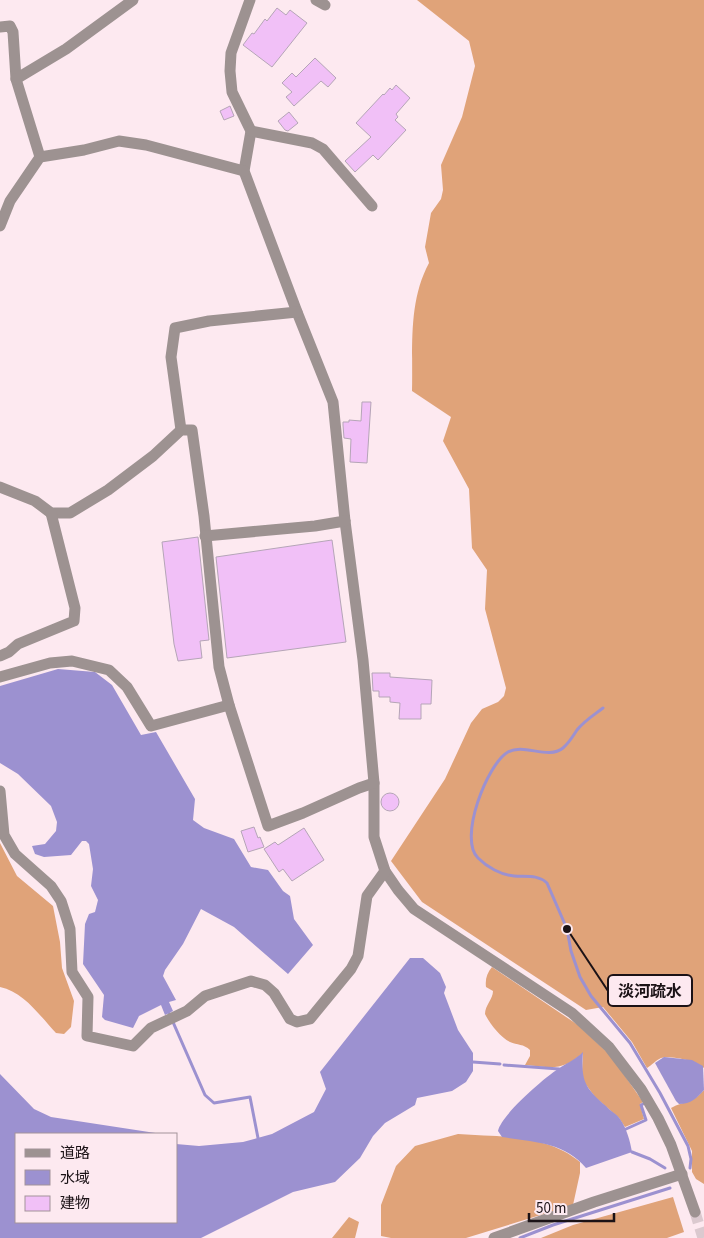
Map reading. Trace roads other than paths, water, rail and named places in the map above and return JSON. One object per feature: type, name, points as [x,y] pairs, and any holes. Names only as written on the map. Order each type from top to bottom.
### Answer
[{"type":"street","points":[[16,79],[66,50],[133,0]]},
{"type":"street","points":[[250,0],[231,53],[230,71],[232,92],[251,131],[244,171],[296,312],[333,402],[345,521],[363,660],[374,783],[374,837],[385,871],[414,909],[572,1013],[609,1046],[627,1068],[653,1109],[669,1139],[695,1212]]},
{"type":"street","points":[[0,27],[10,26],[13,32],[16,79],[40,157]]},
{"type":"street","points":[[251,131],[312,143],[323,148],[372,206]]},
{"type":"street","points":[[0,226],[10,201],[40,157],[84,150],[119,141],[244,171]]},
{"type":"street","points":[[181,430],[171,357],[175,328],[208,321],[296,312]]},
{"type":"street","points":[[0,487],[35,501],[51,513],[70,513],[108,490],[153,456],[181,430],[192,430],[219,667],[229,705],[268,826],[374,783]]},
{"type":"street","points":[[0,656],[9,652],[18,644],[74,621],[75,608],[51,513]]},
{"type":"street","points":[[205,536],[315,526],[345,521]]},
{"type":"street","points":[[0,677],[50,663],[72,661],[108,670],[127,687],[151,726],[229,705]]},
{"type":"street","points":[[0,791],[4,835],[15,854],[51,886],[61,901],[70,929],[72,972],[88,997],[87,1036],[133,1046],[151,1028],[187,1011],[205,996],[251,981],[265,985],[274,993],[290,1019],[297,1022],[310,1018],[351,969],[358,956],[368,896],[385,871]]},
{"type":"street","points":[[494,1238],[594,1202],[682,1174]]},
{"type":"water","points":[[58,669],[95,672],[112,685],[141,735],[156,732],[195,799],[193,820],[204,828],[234,839],[251,867],[268,870],[283,891],[290,896],[294,919],[313,945],[288,974],[234,927],[201,909],[183,944],[163,976],[176,1000],[169,1002],[173,1011],[165,1015],[161,1005],[139,1016],[133,1028],[105,1020],[102,1017],[104,995],[83,964],[85,924],[89,914],[95,912],[98,900],[91,886],[93,869],[89,844],[86,841],[82,841],[71,855],[44,857],[35,854],[32,846],[45,844],[56,831],[57,822],[51,806],[18,774],[0,763],[0,686]]},
{"type":"water","points":[[410,958],[423,958],[440,973],[446,987],[444,993],[458,1030],[473,1053],[473,1071],[466,1082],[452,1091],[417,1098],[415,1105],[385,1123],[373,1136],[360,1158],[335,1182],[293,1192],[201,1238],[0,1238],[0,1074],[34,1109],[51,1117],[155,1133],[15,1133],[15,1223],[178,1223],[178,1144],[199,1146],[243,1142],[272,1134],[314,1112],[326,1089],[320,1072]]},
{"type":"water","points":[[583,1052],[583,1070],[586,1082],[593,1093],[620,1119],[628,1135],[632,1152],[586,1168],[578,1159],[558,1148],[537,1142],[502,1137],[498,1131],[515,1106],[545,1079]]},
{"type":"water","points":[[664,1057],[692,1060],[703,1066],[704,1090],[696,1098],[683,1104],[679,1104],[676,1101],[655,1063]]},
{"type":"waterway","points":[[603,708],[583,724],[567,744],[557,751],[543,752],[521,749],[508,752],[500,759],[484,786],[478,802],[471,835],[473,848],[478,858],[499,872],[514,876],[535,877],[547,883],[567,929],[571,951],[580,977],[591,996],[630,1043],[660,1093],[688,1146],[691,1159],[690,1168]]},
{"type":"waterway","points":[[169,1013],[205,1095],[214,1103],[250,1097],[258,1138]]},
{"type":"waterway","points":[[473,1062],[500,1064]]},
{"type":"waterway","points":[[504,1065],[559,1069]]},
{"type":"waterway","points":[[626,1129],[646,1120],[641,1105],[643,1104]]},
{"type":"waterway","points":[[632,1152],[650,1159],[665,1168]]},
{"type":"waterway","points":[[520,1238],[553,1225],[670,1188]]},
{"type":"tunnel","points":[[695,1212],[703,1238]]},
{"type":"place","name":"淡河疏水","points":[[567,929]]}]
